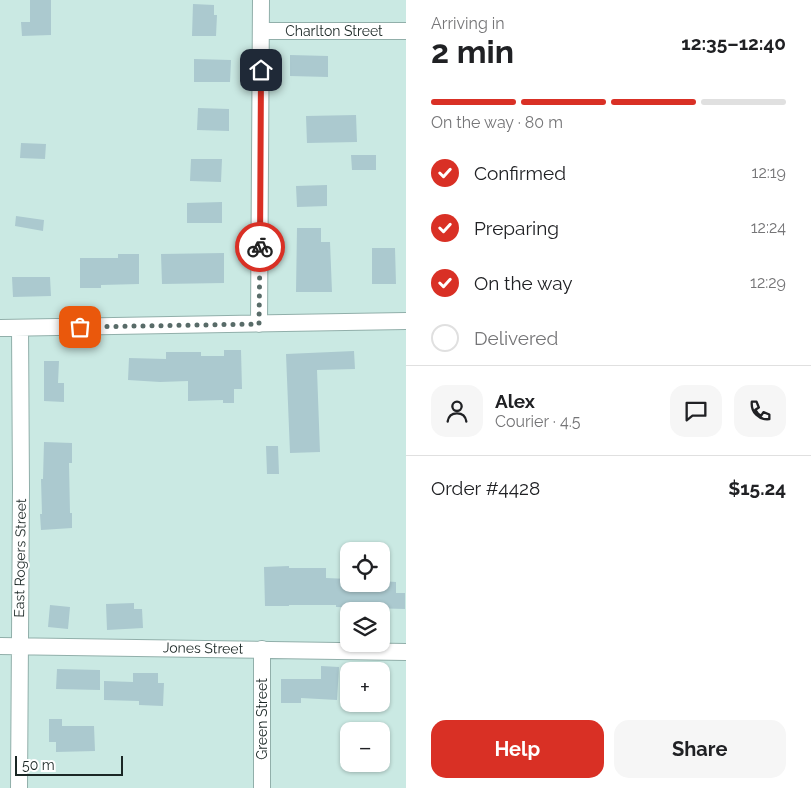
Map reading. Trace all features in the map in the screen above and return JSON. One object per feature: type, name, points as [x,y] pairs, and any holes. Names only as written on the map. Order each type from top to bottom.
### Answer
[{"type":"street","points":[[259,324],[261,0]]},
{"type":"street","name":"Charlton Street","points":[[261,31],[406,31]]},
{"type":"street","points":[[0,317],[0,328],[406,321]]},
{"type":"street","name":"East Rogers Street","points":[[18,788],[21,499],[20,328]]},
{"type":"street","name":"Jones Street","points":[[0,646],[406,652]]},
{"type":"street","name":"Green Street","points":[[262,649],[262,788]]},
{"type":"building","points":[[30,0],[51,0],[51,35],[22,36],[21,22],[30,22]]},
{"type":"building","points":[[193,4],[214,5],[214,15],[217,15],[216,36],[192,36]]},
{"type":"building","points":[[290,55],[328,56],[328,77],[290,76]]},
{"type":"building","points":[[194,59],[231,60],[230,82],[194,82]]},
{"type":"building","points":[[198,108],[229,109],[229,131],[197,130]]},
{"type":"building","points":[[356,115],[357,142],[307,143],[306,116]]},
{"type":"building","points":[[21,143],[46,144],[45,159],[20,158]]},
{"type":"building","points":[[351,155],[376,155],[376,170],[352,170]]},
{"type":"building","points":[[191,159],[222,159],[221,182],[190,181]]},
{"type":"building","points":[[327,185],[327,206],[297,207],[296,186]]},
{"type":"building","points":[[222,202],[222,223],[187,223],[187,203]]},
{"type":"building","points":[[16,216],[44,220],[43,231],[15,226]]},
{"type":"building","points":[[297,228],[321,228],[321,242],[330,242],[332,292],[296,292]]},
{"type":"building","points":[[372,248],[395,248],[396,284],[372,284]]},
{"type":"building","points":[[224,253],[224,283],[162,284],[161,254]]},
{"type":"building","points":[[118,254],[139,254],[139,284],[101,285],[101,288],[80,288],[80,258],[118,258]]},
{"type":"building","points":[[12,277],[50,277],[51,296],[13,297]]},
{"type":"building","points":[[224,350],[241,350],[242,389],[234,389],[234,403],[223,403],[223,400],[188,401],[188,381],[128,380],[129,358],[166,359],[166,352],[201,352],[201,356],[224,356]]},
{"type":"building","points":[[354,351],[355,369],[317,370],[320,452],[290,453],[286,354]]},
{"type":"building","points":[[44,361],[59,361],[58,383],[64,383],[64,402],[44,401]]},
{"type":"building","points":[[44,442],[72,443],[72,463],[69,463],[72,528],[41,530],[41,479],[43,479]]},
{"type":"building","points":[[266,446],[278,446],[279,474],[267,474]]},
{"type":"building","points":[[264,567],[326,568],[326,578],[340,579],[340,592],[390,592],[390,582],[396,582],[396,593],[405,593],[405,609],[390,609],[390,602],[340,602],[340,607],[336,607],[336,605],[265,606]]},
{"type":"building","points":[[134,603],[134,609],[142,609],[143,628],[107,630],[106,604]]},
{"type":"building","points":[[50,605],[70,607],[68,629],[48,627]]},
{"type":"building","points":[[321,666],[339,667],[337,700],[301,698],[301,703],[281,703],[281,679],[321,679]]},
{"type":"building","points":[[57,669],[100,670],[100,690],[56,689]]},
{"type":"building","points":[[133,673],[158,673],[158,683],[164,683],[163,706],[139,705],[139,701],[104,700],[104,681],[133,682]]},
{"type":"building","points":[[49,719],[62,719],[62,726],[94,726],[95,751],[56,752],[56,742],[49,742]]},
{"type":"way so far","points":[[80,327],[259,324],[260,247]]},
{"type":"route","points":[[260,247],[261,70]]}]
